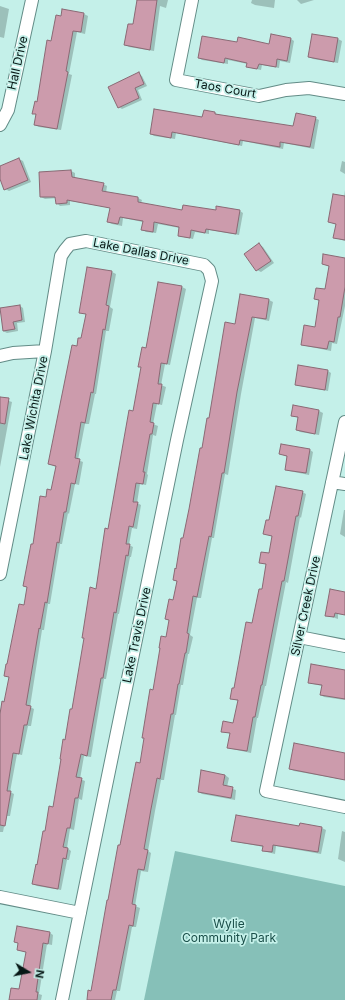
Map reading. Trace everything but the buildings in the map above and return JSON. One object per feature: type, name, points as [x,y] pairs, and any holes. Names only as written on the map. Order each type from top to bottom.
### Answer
[{"type":"street","name":"Hall Drive","points":[[0,125],[8,110],[32,0]]},
{"type":"street","name":"Taos Court","points":[[192,0],[176,80],[259,96],[286,90],[309,88],[345,94]]},
{"type":"street","name":"Lake Dallas Drive","points":[[70,244],[86,241],[197,263],[204,265],[210,270]]},
{"type":"street","name":"Lake Wichita Drive","points":[[0,574],[45,351],[62,256],[70,244]]},
{"type":"street","name":"Lake Travis Drive","points":[[62,1000],[177,440],[212,281],[210,270]]},
{"type":"street","points":[[0,356],[12,353],[45,351]]},
{"type":"street","name":"Silver Creek Drive","points":[[345,422],[266,791],[345,807]]},
{"type":"street","points":[[332,482],[345,484]]},
{"type":"street","points":[[299,637],[345,646]]},
{"type":"street","points":[[0,897],[80,913]]},
{"type":"green space","name":"Wylie Community Park","points":[[175,851],[345,886],[345,1000],[144,1000]]}]
